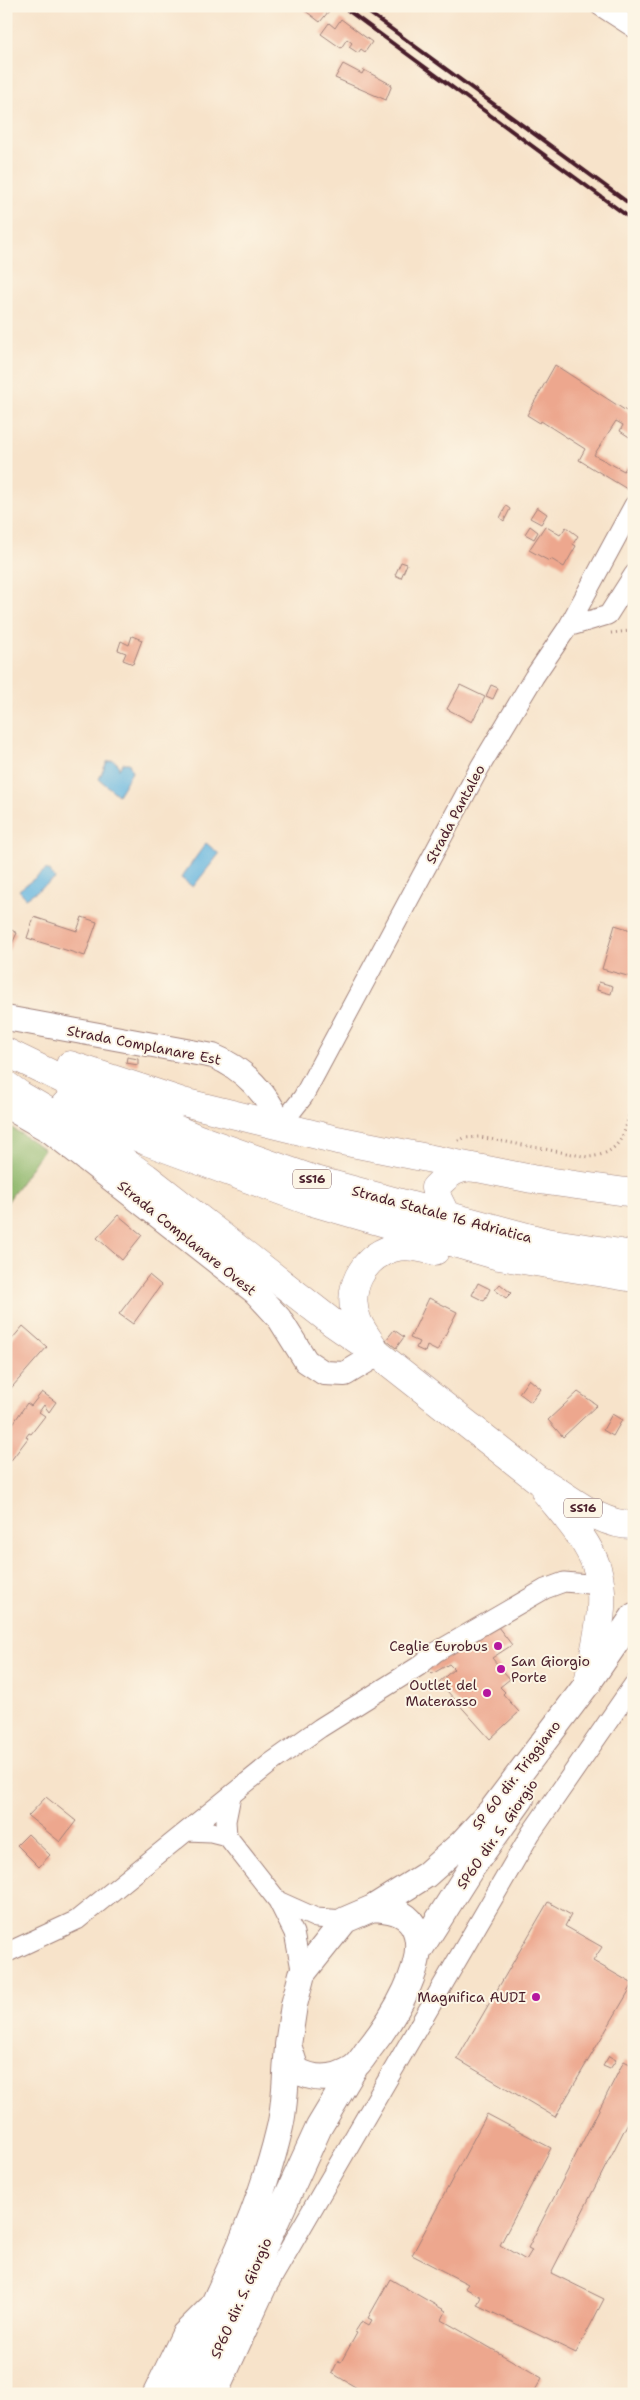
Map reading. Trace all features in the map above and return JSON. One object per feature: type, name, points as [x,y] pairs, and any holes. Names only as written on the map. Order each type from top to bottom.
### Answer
[{"type":"highway","name":"SS16","points":[[6,1050],[45,1056],[183,1102],[337,1140],[400,1151],[532,1179],[634,1193]]},
{"type":"highway","name":"Strada Statale 16 Adriatica","points":[[6,1050],[68,1082],[199,1139],[312,1179],[546,1242],[634,1254]]},
{"type":"highway","name":"Strada Statale 16 Adriatica","points":[[6,1078],[146,1141],[306,1200],[499,1256],[634,1278]]},
{"type":"highway","name":"SS16","points":[[6,1085],[75,1127],[146,1176],[333,1323],[378,1354],[537,1479],[558,1490],[595,1516],[621,1525],[634,1525]]},
{"type":"highway","name":"SS16","points":[[400,1151],[421,1166],[435,1188],[446,1215]]},
{"type":"highway","name":"SS16","points":[[435,1188],[447,1175],[465,1166],[477,1168]]},
{"type":"highway","name":"SS16","points":[[378,1354],[358,1322],[354,1305],[355,1285],[363,1268],[376,1255],[394,1248],[414,1246],[470,1259],[499,1256]]},
{"type":"highway","points":[[537,1479],[592,1556],[600,1585],[602,1600],[588,1683]]},
{"type":"main road","name":"SP 60 dir. Triggiano","points":[[345,1920],[373,1908],[426,1876],[462,1843],[492,1810],[588,1683],[634,1616]]},
{"type":"main road","name":"SP60 dir. S. Giorgio","points":[[197,2394],[319,2127],[355,2067],[389,2020],[412,1977],[418,1952],[492,1838],[634,1646]]},
{"type":"main road","points":[[373,1908],[392,1910],[409,1920],[417,1933],[418,1952]]},
{"type":"main road","points":[[172,2394],[242,2244],[261,2198],[280,2129],[288,2045],[294,2005],[302,1974],[345,1920]]},
{"type":"main road","points":[[288,2045],[296,2070],[315,2079],[336,2076],[355,2067]]},
{"type":"street","points":[[600,6],[634,28]]},
{"type":"street","name":"Strada Pantaleo","points":[[281,1125],[303,1098],[480,767],[534,677],[568,627],[634,505]]},
{"type":"street","points":[[568,627],[608,615],[634,574]]},
{"type":"street","name":"Strada Complanare Est","points":[[6,1018],[221,1059],[240,1070],[257,1088],[276,1114],[281,1125]]},
{"type":"street","name":"Strada Complanare Ovest","points":[[6,1106],[50,1131],[255,1292],[279,1318],[306,1362],[324,1373],[345,1374],[378,1354]]},
{"type":"street","points":[[6,1953],[77,1920],[272,1762],[320,1728],[419,1666],[436,1652],[545,1589],[564,1582],[600,1585]]},
{"type":"street","points":[[218,2394],[267,2287],[531,1833],[634,1684]]},
{"type":"street","points":[[231,1796],[226,1821],[227,1836],[278,1900],[294,1933],[302,1974]]},
{"type":"street","points":[[187,1831],[211,1832],[227,1836]]},
{"type":"street","points":[[278,1900],[316,1918],[345,1920]]},
{"type":"street","points":[[389,2020],[412,2037]]},
{"type":"street","points":[[152,2394],[182,2332],[216,2297]]},
{"type":"path","points":[[453,1147],[464,1138],[479,1137],[588,1157],[600,1156],[610,1152],[618,1144],[634,1092]]},
{"type":"green space","points":[[6,1124],[44,1149],[6,1204]]},
{"type":"water","points":[[113,760],[118,764],[119,769],[123,763],[129,763],[132,772],[118,795],[99,779],[107,762]]},
{"type":"water","points":[[206,843],[219,854],[193,887],[181,878]]},
{"type":"water","points":[[47,869],[55,879],[26,898],[19,890]]},
{"type":"building","points":[[299,6],[323,6],[329,11],[320,22]]},
{"type":"building","points":[[341,19],[372,42],[365,52],[361,49],[358,53],[349,47],[352,43],[347,39],[341,48],[321,34],[329,23],[335,28]]},
{"type":"building","points":[[343,64],[362,74],[364,70],[392,85],[386,100],[335,78]]},
{"type":"building","points":[[555,365],[634,416],[634,440],[620,431],[623,425],[616,421],[594,455],[624,471],[627,466],[634,469],[632,492],[579,460],[585,449],[541,421],[540,423],[527,415]]},
{"type":"building","points":[[506,506],[510,509],[504,521],[500,518]]},
{"type":"building","points":[[537,507],[547,514],[541,524],[530,518]]},
{"type":"building","points":[[530,526],[538,532],[534,539],[525,534]]},
{"type":"building","points":[[545,526],[560,535],[566,527],[578,536],[573,544],[576,546],[564,567],[551,559],[549,561],[529,550]]},
{"type":"building","points":[[401,562],[407,564],[401,578],[395,575]]},
{"type":"building","points":[[132,636],[142,640],[133,664],[123,660],[126,653],[118,650],[121,641],[129,645]]},
{"type":"building","points":[[460,685],[485,697],[472,722],[447,709]]},
{"type":"building","points":[[491,685],[498,688],[493,699],[486,696]]},
{"type":"building","points":[[34,917],[77,931],[82,917],[97,922],[85,956],[27,938]]},
{"type":"building","points":[[615,925],[634,931],[634,968],[631,977],[602,969]]},
{"type":"building","points":[[6,927],[17,933],[6,956]]},
{"type":"building","points":[[599,982],[613,986],[611,994],[597,990]]},
{"type":"building","points":[[127,1057],[138,1059],[138,1065],[126,1063]]},
{"type":"building","points":[[118,1215],[142,1235],[122,1260],[97,1238]]},
{"type":"building","points":[[149,1275],[161,1285],[133,1324],[119,1314]]},
{"type":"building","points":[[478,1283],[490,1289],[484,1301],[472,1295]]},
{"type":"building","points":[[500,1284],[511,1293],[506,1298],[495,1290]]},
{"type":"building","points":[[429,1298],[457,1312],[437,1351],[427,1346],[425,1352],[416,1348],[419,1342],[410,1338]]},
{"type":"building","points":[[23,1326],[47,1347],[6,1394],[6,1346]]},
{"type":"building","points":[[394,1330],[404,1337],[396,1348],[386,1340]]},
{"type":"building","points":[[529,1379],[541,1389],[531,1402],[519,1393]]},
{"type":"building","points":[[42,1392],[56,1402],[49,1412],[44,1405],[39,1412],[45,1416],[31,1434],[29,1433],[26,1437],[28,1438],[6,1467],[6,1425],[10,1428],[27,1403],[31,1406]]},
{"type":"building","points":[[578,1392],[597,1405],[563,1437],[548,1420]]},
{"type":"building","points":[[612,1414],[622,1420],[613,1436],[603,1430]]},
{"type":"building","points":[[498,1627],[512,1645],[492,1658],[510,1679],[500,1687],[505,1692],[503,1694],[519,1712],[490,1739],[439,1682],[454,1669],[449,1664],[432,1674],[426,1668]]},
{"type":"building","points":[[46,1797],[76,1821],[60,1842],[28,1816]]},
{"type":"building","points":[[28,1834],[50,1855],[39,1867],[17,1845]]},
{"type":"building","points":[[548,1902],[571,1915],[565,1926],[602,1947],[593,1961],[633,1984],[555,2117],[457,2059]]},
{"type":"building","points":[[609,2056],[616,2060],[610,2069],[603,2066]]},
{"type":"building","points":[[624,2061],[634,2066],[634,2111],[551,2273],[604,2299],[576,2353],[477,2305],[481,2297],[465,2288],[468,2284],[412,2255],[487,2114],[551,2148],[500,2245],[526,2260],[532,2250],[528,2248]]},
{"type":"building","points":[[390,2279],[446,2311],[442,2320],[542,2378],[533,2394],[387,2394],[377,2388],[374,2394],[367,2394],[332,2373],[338,2361],[341,2362],[362,2321],[369,2325],[372,2320],[368,2318]]},
{"type":"railway","points":[[342,6],[634,221]]},
{"type":"railway","points":[[360,6],[634,207]]},
{"type":"place","name":"Ceglie Eurobus","points":[[498,1646]]},
{"type":"place","name":"San Giorgio Porte","points":[[501,1669]]},
{"type":"place","name":"Outlet del Materasso","points":[[487,1693]]},
{"type":"place","name":"Magnifica AUDI","points":[[536,1997]]}]
